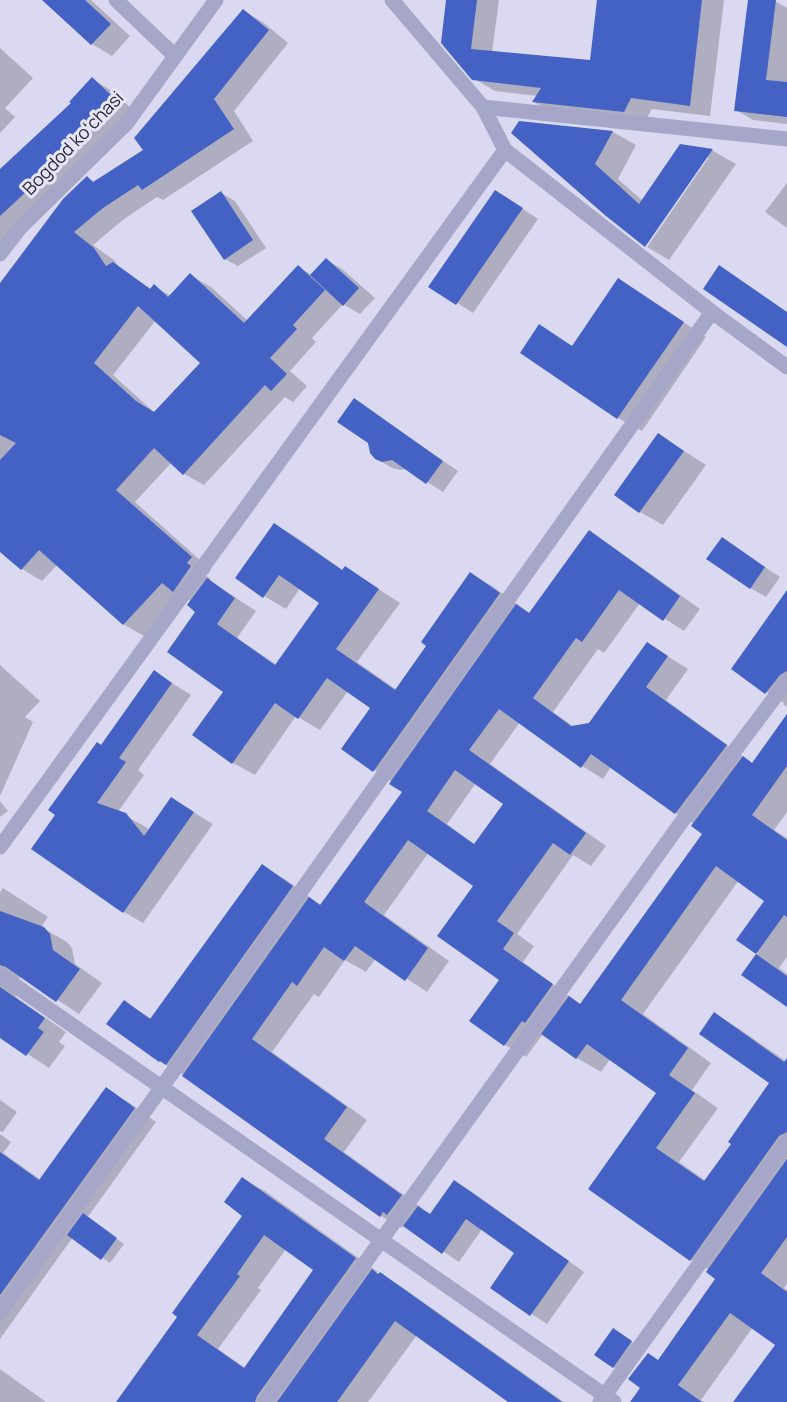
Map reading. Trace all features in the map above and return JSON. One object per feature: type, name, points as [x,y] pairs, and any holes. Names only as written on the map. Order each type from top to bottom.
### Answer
[{"type":"street","points":[[116,0],[175,56]]},
{"type":"street","name":"Bogdod koʻchasi","points":[[0,254],[20,228],[126,124],[216,0]]},
{"type":"street","points":[[392,0],[483,107],[505,150],[712,312],[787,367]]},
{"type":"street","points":[[483,107],[787,139]]},
{"type":"street","points":[[0,847],[505,150]]},
{"type":"street","points":[[0,1312],[162,1088],[712,312]]},
{"type":"street","points":[[265,1402],[688,813],[787,681]]},
{"type":"street","points":[[0,975],[380,1239],[606,1400],[787,1142]]},
{"type":"building","points":[[42,0],[85,0],[111,24],[91,45]]},
{"type":"building","points":[[446,0],[477,0],[471,49],[590,60],[597,0],[702,0],[690,106],[631,98],[624,112],[532,102],[541,88],[472,80],[441,43]]},
{"type":"building","points":[[748,0],[776,0],[766,80],[787,82],[787,117],[734,111]]},
{"type":"building","points":[[243,9],[269,30],[214,99],[234,129],[142,190],[138,185],[103,208],[74,232],[94,248],[106,266],[113,262],[150,289],[154,284],[168,297],[190,273],[244,323],[298,265],[325,290],[293,325],[297,329],[270,358],[287,374],[271,391],[265,385],[183,475],[154,448],[116,490],[192,557],[187,563],[191,566],[173,592],[162,583],[123,625],[39,550],[21,570],[0,552],[0,460],[16,443],[0,435],[0,283],[63,199],[87,176],[93,182],[143,150],[134,138]],"holes":[[[138,306],[200,363],[154,412],[136,401],[94,363]]]},
{"type":"building","points":[[92,77],[112,96],[63,150],[67,154],[0,216],[0,169],[71,103],[69,102]]},
{"type":"building","points":[[519,121],[613,131],[595,164],[639,204],[680,144],[713,149],[645,247],[511,133]]},
{"type":"building","points":[[495,190],[523,208],[456,305],[428,287]]},
{"type":"building","points":[[221,191],[253,240],[224,260],[191,211]]},
{"type":"building","points":[[326,258],[359,288],[343,306],[310,275]]},
{"type":"building","points":[[719,265],[787,312],[787,347],[703,289]]},
{"type":"building","points":[[618,278],[684,322],[617,419],[520,353],[539,324],[572,346]]},
{"type":"building","points":[[354,398],[443,461],[426,484],[392,460],[382,462],[375,459],[370,453],[368,443],[337,422]]},
{"type":"building","points":[[658,433],[684,451],[639,513],[614,495]]},
{"type":"building","points":[[274,523],[342,570],[345,566],[379,589],[336,649],[395,690],[426,646],[421,642],[470,572],[500,593],[373,772],[341,749],[370,708],[327,678],[298,719],[275,703],[232,764],[192,735],[223,692],[167,652],[195,612],[187,605],[207,578],[235,598],[217,624],[275,665],[319,603],[279,575],[263,598],[235,578]]},
{"type":"building","points":[[589,530],[680,596],[663,621],[619,590],[582,642],[576,638],[533,698],[571,726],[589,723],[647,642],[668,656],[646,687],[727,745],[675,814],[591,754],[581,768],[499,709],[469,750],[586,833],[570,855],[553,843],[497,921],[514,933],[503,949],[553,984],[525,1023],[522,1021],[504,1046],[469,1021],[499,980],[437,936],[473,886],[408,840],[364,902],[428,948],[405,981],[355,946],[344,961],[324,947],[297,986],[292,982],[252,1039],[347,1107],[324,1139],[402,1195],[387,1215],[383,1212],[380,1217],[182,1076],[309,897],[320,905],[402,792],[389,784],[516,604],[529,613]],"holes":[[[455,770],[503,804],[474,844],[427,811]]]},
{"type":"building","points":[[722,537],[765,567],[750,589],[706,559]]},
{"type":"building","points":[[787,590],[787,671],[780,675],[765,694],[731,669]]},
{"type":"building","points":[[154,670],[172,683],[119,758],[126,762],[97,803],[126,813],[144,836],[171,797],[194,812],[123,913],[31,849],[55,815],[48,810],[97,742],[101,745]]},
{"type":"building","points":[[787,714],[787,766],[752,815],[787,840],[787,917],[784,915],[756,954],[736,940],[764,901],[716,866],[621,1000],[688,1048],[669,1075],[695,1093],[656,1148],[704,1181],[731,1144],[728,1142],[769,1083],[699,1034],[714,1012],[784,1062],[787,1058],[787,1132],[779,1136],[690,1261],[588,1189],[656,1093],[587,1044],[576,1059],[541,1034],[569,996],[580,1004],[702,834],[691,826],[743,756],[752,763]]},
{"type":"building","points":[[262,864],[293,886],[166,1065],[106,1024],[124,1000],[150,1019]]},
{"type":"building","points":[[0,911],[44,927],[50,934],[53,950],[80,969],[56,1002],[0,965]]},
{"type":"building","points":[[756,954],[787,976],[787,1007],[741,975]]},
{"type":"building","points":[[0,987],[45,1018],[38,1028],[44,1032],[26,1056],[0,1038]]},
{"type":"building","points":[[106,1087],[135,1108],[0,1295],[0,1152],[39,1180]]},
{"type":"building","points":[[787,1159],[787,1237],[761,1273],[787,1292],[787,1402],[733,1402],[775,1345],[730,1313],[678,1385],[702,1402],[630,1402],[640,1388],[628,1379],[648,1353],[658,1360],[715,1279],[706,1272]]},
{"type":"building","points":[[242,1177],[356,1258],[257,1396],[255,1402],[116,1402],[177,1317],[172,1313],[242,1216],[224,1202]],"holes":[[[264,1235],[313,1270],[244,1368],[197,1335],[240,1276],[237,1274]]]},
{"type":"building","points":[[454,1180],[569,1261],[530,1316],[490,1288],[514,1253],[466,1219],[442,1254],[403,1226],[418,1206],[430,1214]]},
{"type":"building","points":[[83,1213],[117,1238],[101,1260],[67,1235]]},
{"type":"building","points":[[372,1269],[378,1274],[380,1272],[562,1402],[508,1402],[395,1321],[337,1402],[277,1402]]},
{"type":"building","points":[[613,1328],[632,1341],[613,1368],[594,1355]]}]
